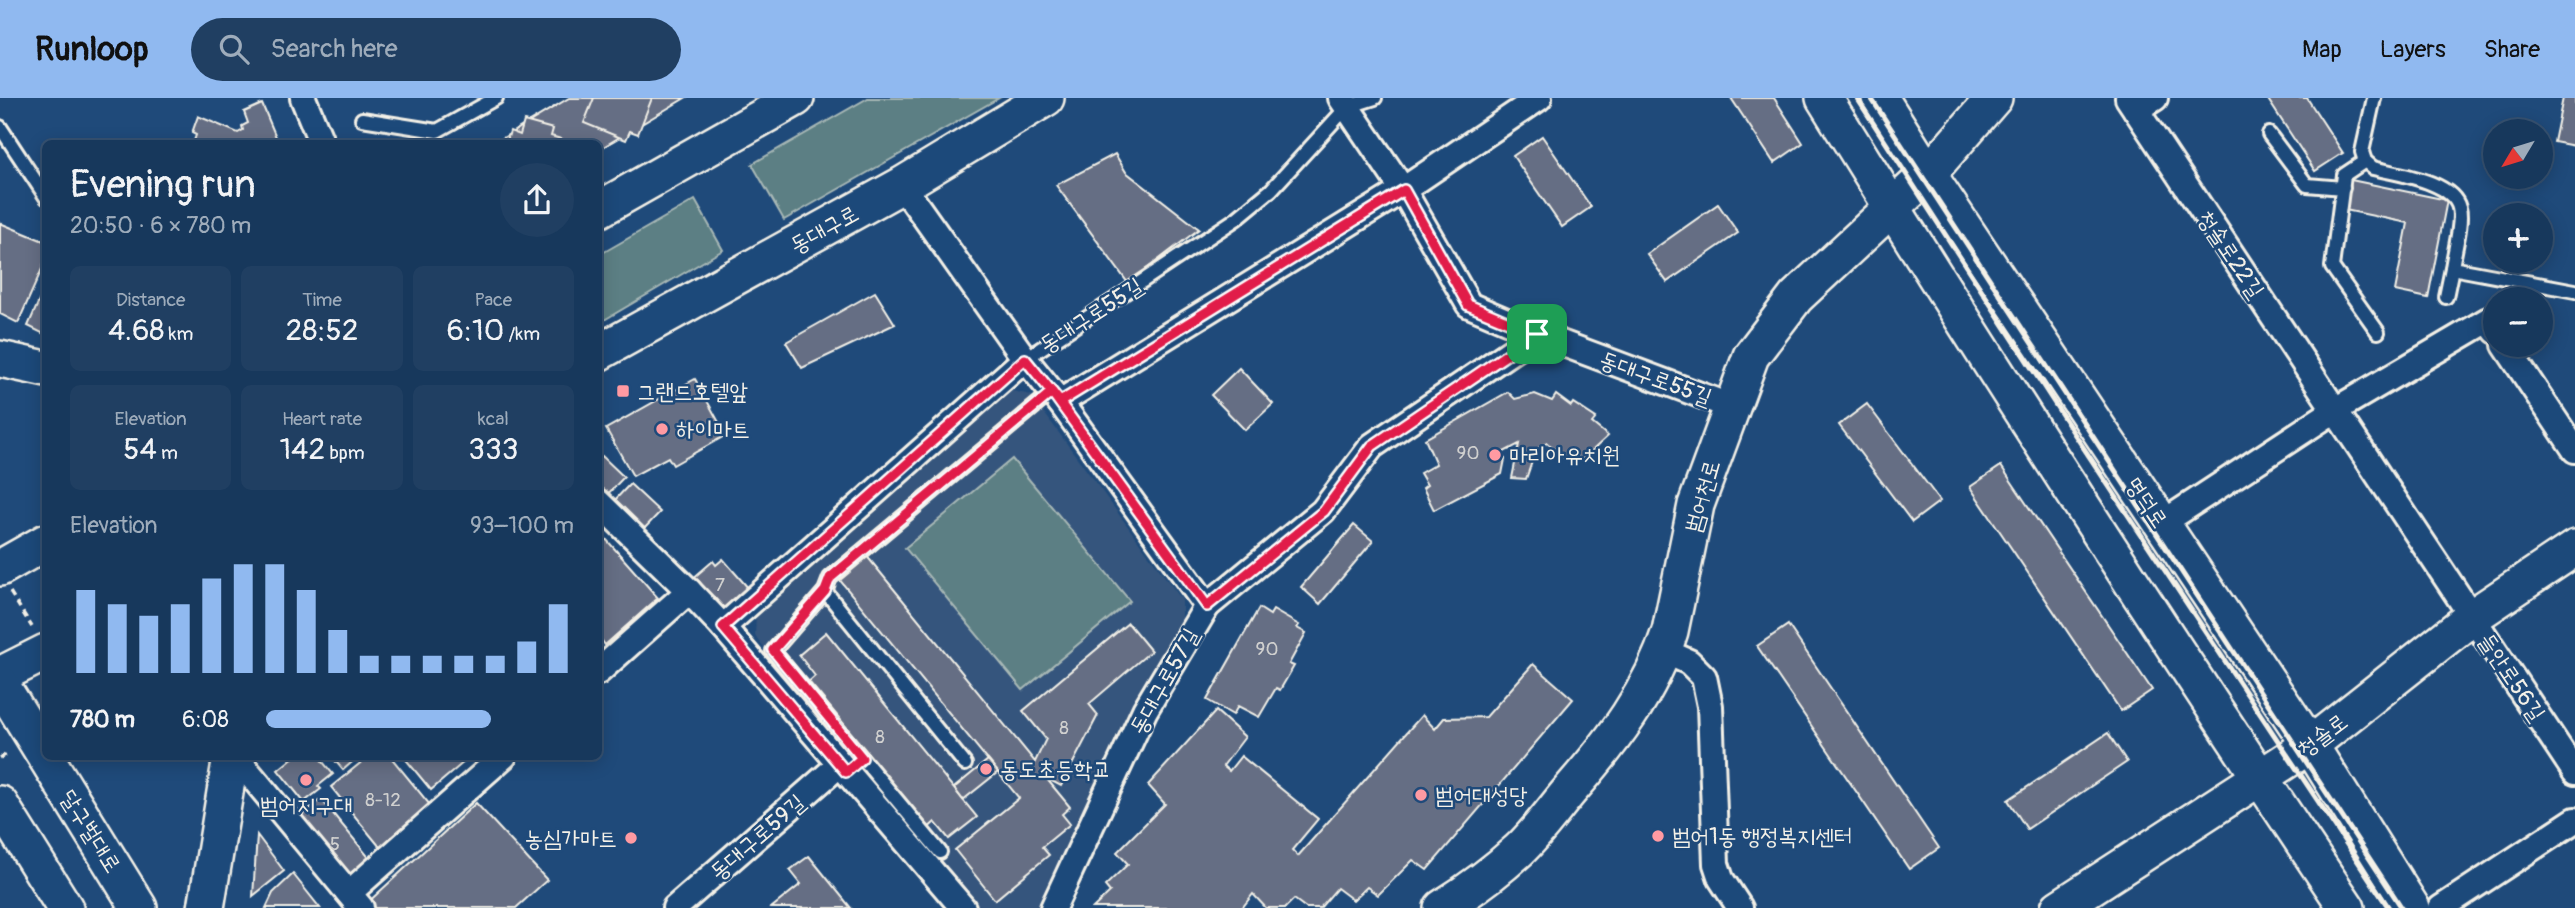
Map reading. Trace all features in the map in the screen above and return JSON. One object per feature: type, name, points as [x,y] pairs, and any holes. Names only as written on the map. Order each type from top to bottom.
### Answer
[{"type":"main road","name":"동대구로","points":[[602,351],[902,185],[1046,98]]},
{"type":"main road","points":[[1824,98],[2260,778],[2347,908]]},
{"type":"main road","name":"명덕로","points":[[1880,98],[2310,746],[2412,908]]},
{"type":"main road","name":"범어천로","points":[[1442,908],[1520,848],[1606,749],[1637,704],[1664,651],[1696,505],[1751,356],[1788,307],[1928,174],[1994,98]]},
{"type":"main road","points":[[602,208],[782,102]]},
{"type":"main road","points":[[0,359],[42,368]]},
{"type":"main road","points":[[3,577],[42,545]]},
{"type":"main road","name":"청솔로","points":[[2059,908],[2310,746],[2472,617],[2575,548]]},
{"type":"main road","points":[[0,675],[39,640]]},
{"type":"main road","name":"달구벌대로","points":[[0,683],[42,751]]},
{"type":"main road","name":"달구벌대로","points":[[48,760],[139,908]]},
{"type":"main road","points":[[206,908],[232,760]]},
{"type":"main road","points":[[0,804],[65,908]]},
{"type":"street","points":[[303,98],[320,140]]},
{"type":"street","points":[[1056,397],[1404,190],[1539,98]]},
{"type":"street","name":"청솔로22길","points":[[2139,102],[2335,410],[2472,617]]},
{"type":"street","name":"동대구로55길","points":[[1344,103],[1404,190],[1468,305],[1537,334],[1732,407]]},
{"type":"street","name":"동대구로57길","points":[[902,185],[1025,359],[1056,397],[1207,606]]},
{"type":"street","points":[[2161,524],[2335,410],[2483,323]]},
{"type":"street","name":"동대구로57길","points":[[1053,908],[1145,710],[1207,606],[1324,511],[1372,446],[1537,334]]},
{"type":"street","points":[[2513,357],[2575,450]]},
{"type":"street","points":[[723,627],[1025,359]]},
{"type":"street","points":[[602,506],[690,590],[849,765],[963,908]]},
{"type":"street","points":[[602,667],[690,590]]},
{"type":"street","name":"들안로56길","points":[[2472,617],[2575,772]]},
{"type":"street","points":[[1664,651],[1689,662],[1704,677],[1710,706],[1716,864],[1721,879],[1740,908]]},
{"type":"street","points":[[236,760],[355,901],[500,760]]},
{"type":"street","name":"동대구로59길","points":[[675,908],[849,765]]},
{"type":"street","points":[[2441,908],[2575,820]]},
{"type":"lane","points":[[362,119],[437,131],[496,98]]},
{"type":"lane","name":"동대구로55길","points":[[1025,359],[1236,219],[1271,190],[1344,103],[1375,98]]},
{"type":"lane","points":[[2374,98],[2362,152],[2365,161],[2373,168],[2439,185],[2455,198],[2460,209],[2446,297]]},
{"type":"lane","points":[[0,127],[42,191]]},
{"type":"lane","points":[[2269,134],[2307,185],[2343,188]]},
{"type":"lane","points":[[2365,161],[2344,175],[2332,267],[2378,332]]},
{"type":"lane","points":[[2452,268],[2575,291]]},
{"type":"lane","points":[[940,852],[849,765],[773,650],[825,591],[830,578],[1056,397]]},
{"type":"lane","points":[[825,591],[965,764]]},
{"type":"path","points":[[3,577],[39,640]]},
{"type":"shaded area","name":"동도초등학교","points":[[1008,390],[1031,395],[1182,600],[1182,621],[1039,908],[983,908],[973,902],[755,636],[756,615]]},
{"type":"green space","points":[[868,98],[999,98],[784,220],[752,164]]},
{"type":"green space","points":[[695,200],[723,250],[602,321],[602,253]]},
{"type":"green space","points":[[1012,459],[1130,601],[1023,690],[905,548]]},
{"type":"building","points":[[569,98],[685,98],[602,148],[602,140],[500,140]]},
{"type":"building","points":[[594,98],[652,98],[638,134],[630,131],[626,140],[584,123]]},
{"type":"building","points":[[1731,98],[1774,98],[1803,143],[1774,163]]},
{"type":"building","points":[[2267,98],[2307,98],[2343,153],[2315,171]]},
{"type":"building","points":[[2563,98],[2575,98],[2575,146],[2554,142]]},
{"type":"building","points":[[262,104],[277,140],[194,140],[196,135],[192,133],[198,116],[238,133],[243,130],[242,126],[248,123],[244,112]]},
{"type":"building","points":[[524,121],[553,129],[551,136],[561,139],[507,140],[510,131],[520,135]]},
{"type":"building","points":[[1542,136],[1591,207],[1562,227],[1513,156]]},
{"type":"building","points":[[1115,154],[1126,172],[1199,229],[1128,283],[1056,185]]},
{"type":"building","points":[[2351,180],[2447,200],[2428,298],[2395,291],[2408,223],[2345,210]]},
{"type":"building","points":[[1718,204],[1738,233],[1667,282],[1647,254]]},
{"type":"building","points":[[0,223],[42,240],[42,269],[18,323],[0,314]]},
{"type":"building","points":[[875,292],[895,324],[802,368],[786,342]]},
{"type":"building","points":[[42,294],[42,333],[28,326]]},
{"type":"building","points":[[1239,368],[1273,404],[1245,430],[1211,395]]},
{"type":"building","points":[[695,379],[726,435],[673,465],[668,457],[633,476],[606,429]]},
{"type":"building","points":[[1508,392],[1515,399],[1535,394],[1552,401],[1556,395],[1596,418],[1592,423],[1608,436],[1582,460],[1574,454],[1567,460],[1547,443],[1536,450],[1526,479],[1512,478],[1519,444],[1500,454],[1505,459],[1502,474],[1434,510],[1423,488],[1427,485],[1420,473],[1436,464],[1425,439]]},
{"type":"building","points":[[1867,404],[1940,501],[1912,522],[1839,425]]},
{"type":"building","points":[[602,456],[624,477],[604,498],[602,496]]},
{"type":"building","points":[[2001,466],[2152,690],[2121,711],[1970,487]]},
{"type":"building","points":[[630,484],[660,512],[642,531],[612,503]]},
{"type":"building","points":[[1354,525],[1373,541],[1320,604],[1301,587]]},
{"type":"building","points":[[602,535],[658,598],[605,645],[602,641]]},
{"type":"building","points":[[866,555],[1035,762],[1046,739],[1023,711],[1128,623],[1151,651],[1089,704],[1098,715],[1061,786],[1046,778],[1070,807],[1062,814],[1070,824],[1042,847],[1049,855],[995,900],[955,850],[1019,798],[838,578]]},
{"type":"building","points":[[723,559],[749,589],[729,607],[715,607],[692,579],[713,561],[716,565]]},
{"type":"building","points":[[1259,608],[1270,615],[1273,610],[1299,625],[1297,628],[1306,633],[1289,664],[1294,666],[1280,690],[1276,688],[1259,717],[1238,706],[1233,715],[1207,700]]},
{"type":"building","points":[[1788,625],[1939,848],[1909,869],[1757,646]]},
{"type":"building","points":[[826,632],[977,817],[949,839],[935,822],[926,830],[806,684],[815,676],[799,655]]},
{"type":"building","name":"범어대성당","points":[[1533,664],[1573,699],[1427,870],[1413,860],[1378,895],[1367,887],[1353,900],[1337,888],[1320,908],[1306,908],[1294,899],[1285,908],[1266,908],[1253,894],[1242,908],[1093,908],[1110,892],[1105,886],[1128,864],[1117,852],[1165,804],[1148,785],[1216,711],[1245,737],[1223,766],[1229,771],[1241,756],[1318,819],[1292,850],[1298,856],[1422,715],[1435,729],[1444,718],[1486,717]]},
{"type":"building","points":[[2108,733],[2127,762],[2027,829],[2008,800]]},
{"type":"building","name":"범어지구대","points":[[290,760],[321,760],[333,774],[318,786],[321,789],[304,802],[278,770]]},
{"type":"building","points":[[334,760],[354,760],[343,770]]},
{"type":"building","points":[[364,760],[393,760],[435,811],[384,852],[331,787]]},
{"type":"building","points":[[406,760],[466,760],[431,790]]},
{"type":"building","points":[[988,760],[998,772],[963,800],[954,788]]},
{"type":"building","points":[[321,799],[376,866],[350,888],[295,821]]},
{"type":"building","points":[[476,803],[547,880],[516,908],[368,908],[365,905]]},
{"type":"building","points":[[257,835],[284,871],[253,896]]},
{"type":"building","points":[[809,856],[851,908],[771,908],[801,884],[790,870]]},
{"type":"building","points":[[293,874],[320,908],[266,908],[273,893]]},
{"type":"railway","points":[[1857,98],[2075,435],[2389,908]]},
{"type":"railway","points":[[1871,98],[2402,908]]},
{"type":"place","name":"그랜드호텔앞","points":[[623,391]]},
{"type":"place","name":"하이마트","points":[[662,429]]},
{"type":"place","name":"마리아유치원","points":[[1495,455]]},
{"type":"place","name":"동도초등학교","points":[[986,769]]},
{"type":"place","name":"범어지구대","points":[[306,780]]},
{"type":"place","name":"범어대성당","points":[[1421,795]]},
{"type":"place","name":"범어1동 행정복지센터","points":[[1658,836]]},
{"type":"place","name":"농심가마트","points":[[631,838]]},
{"type":"route","points":[[1537,334],[1372,446],[1324,511],[1207,606],[1052,392],[830,578],[825,591],[773,650],[862,758],[846,772],[723,627],[1025,359],[1052,392],[1060,402],[1404,190],[1468,305],[1537,334]]}]
